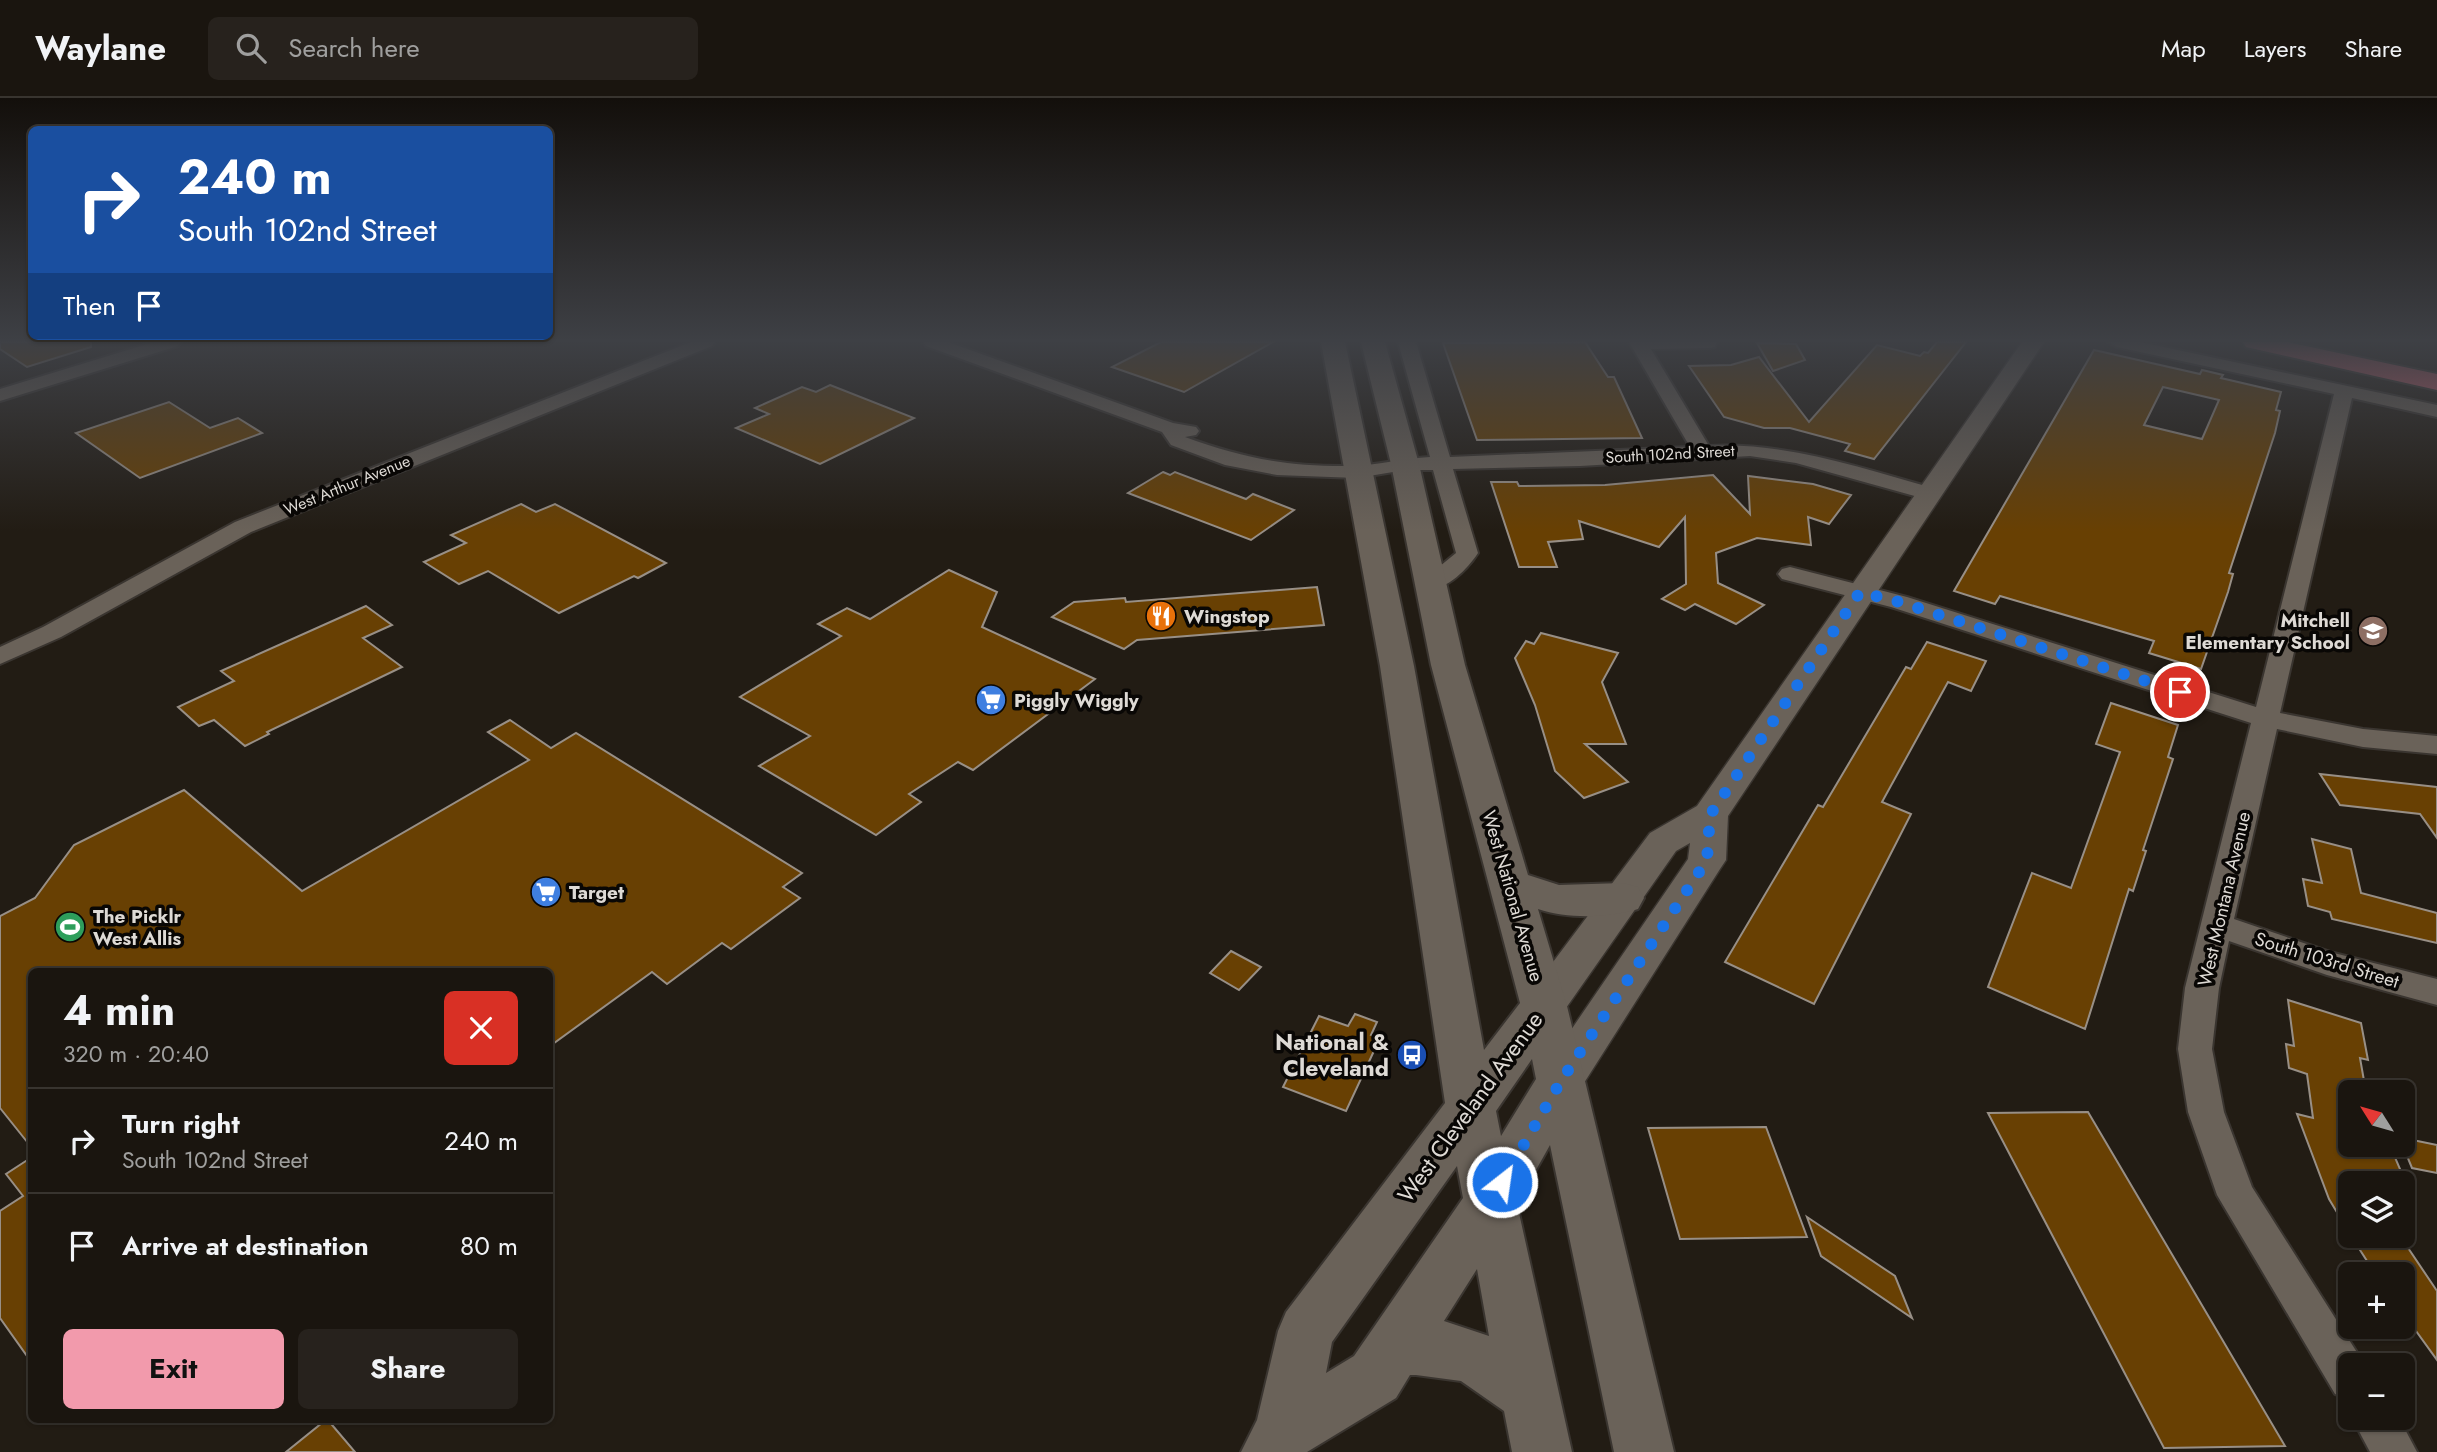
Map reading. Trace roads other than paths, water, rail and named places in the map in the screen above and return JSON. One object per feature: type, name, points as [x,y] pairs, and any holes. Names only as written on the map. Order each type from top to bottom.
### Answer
[{"type":"main road","points":[[1345,405],[1397,666],[1470,1107],[1542,1452]]},
{"type":"main road","name":"West National Avenue","points":[[1390,405],[1405,464],[1448,665],[1544,1006],[1644,1452]]},
{"type":"main road","points":[[1510,885],[1559,900],[1623,898]]},
{"type":"main road","name":"West Cleveland Avenue","points":[[1277,1442],[1306,1331],[1544,1006]]},
{"type":"main road","name":"West Cleveland Avenue","points":[[1277,1442],[1374,1377],[1490,1202],[1561,1081]]},
{"type":"main road","points":[[1394,1348],[1428,1345],[1454,1349],[1494,1366],[1530,1394]]},
{"type":"street","name":"West Arthur Avenue","points":[[0,656],[52,632],[243,527],[548,405]]},
{"type":"street","name":"South 102nd Street","points":[[1107,405],[1170,428],[1178,441],[1232,461],[1278,469],[1442,462],[1580,460],[1750,450],[1798,457],[1929,494]]},
{"type":"street","points":[[1425,405],[1467,553],[1460,562],[1430,584]]},
{"type":"street","points":[[1675,405],[1702,451]]},
{"type":"street","name":"West Cleveland Avenue","points":[[1544,1006],[1663,842],[1710,815],[1990,405]]},
{"type":"street","name":"West Montana Avenue","points":[[2338,1360],[2236,1195],[2206,1112],[2195,1049],[2202,988],[2340,405]]},
{"type":"street","points":[[2411,405],[2437,411]]},
{"type":"street","points":[[1790,574],[1899,602],[2266,719],[2363,738],[2437,745]]},
{"type":"street","name":"West Cleveland Avenue","points":[[1561,1081],[1707,860],[1710,815]]},
{"type":"street","name":"South 103rd Street","points":[[2217,925],[2327,963],[2437,992]]},
{"type":"street","points":[[2381,1430],[2395,1452]]},
{"type":"place","name":"Wingstop","points":[[1161,616]]},
{"type":"place","name":"Mitchell Elementary School","points":[[2373,631]]},
{"type":"place","name":"Piggly Wiggly","points":[[991,700]]},
{"type":"place","name":"Target","points":[[546,892]]},
{"type":"place","name":"The Picklr West Allis","points":[[70,927]]},
{"type":"place","name":"National & Cleveland","points":[[1412,1055]]}]
